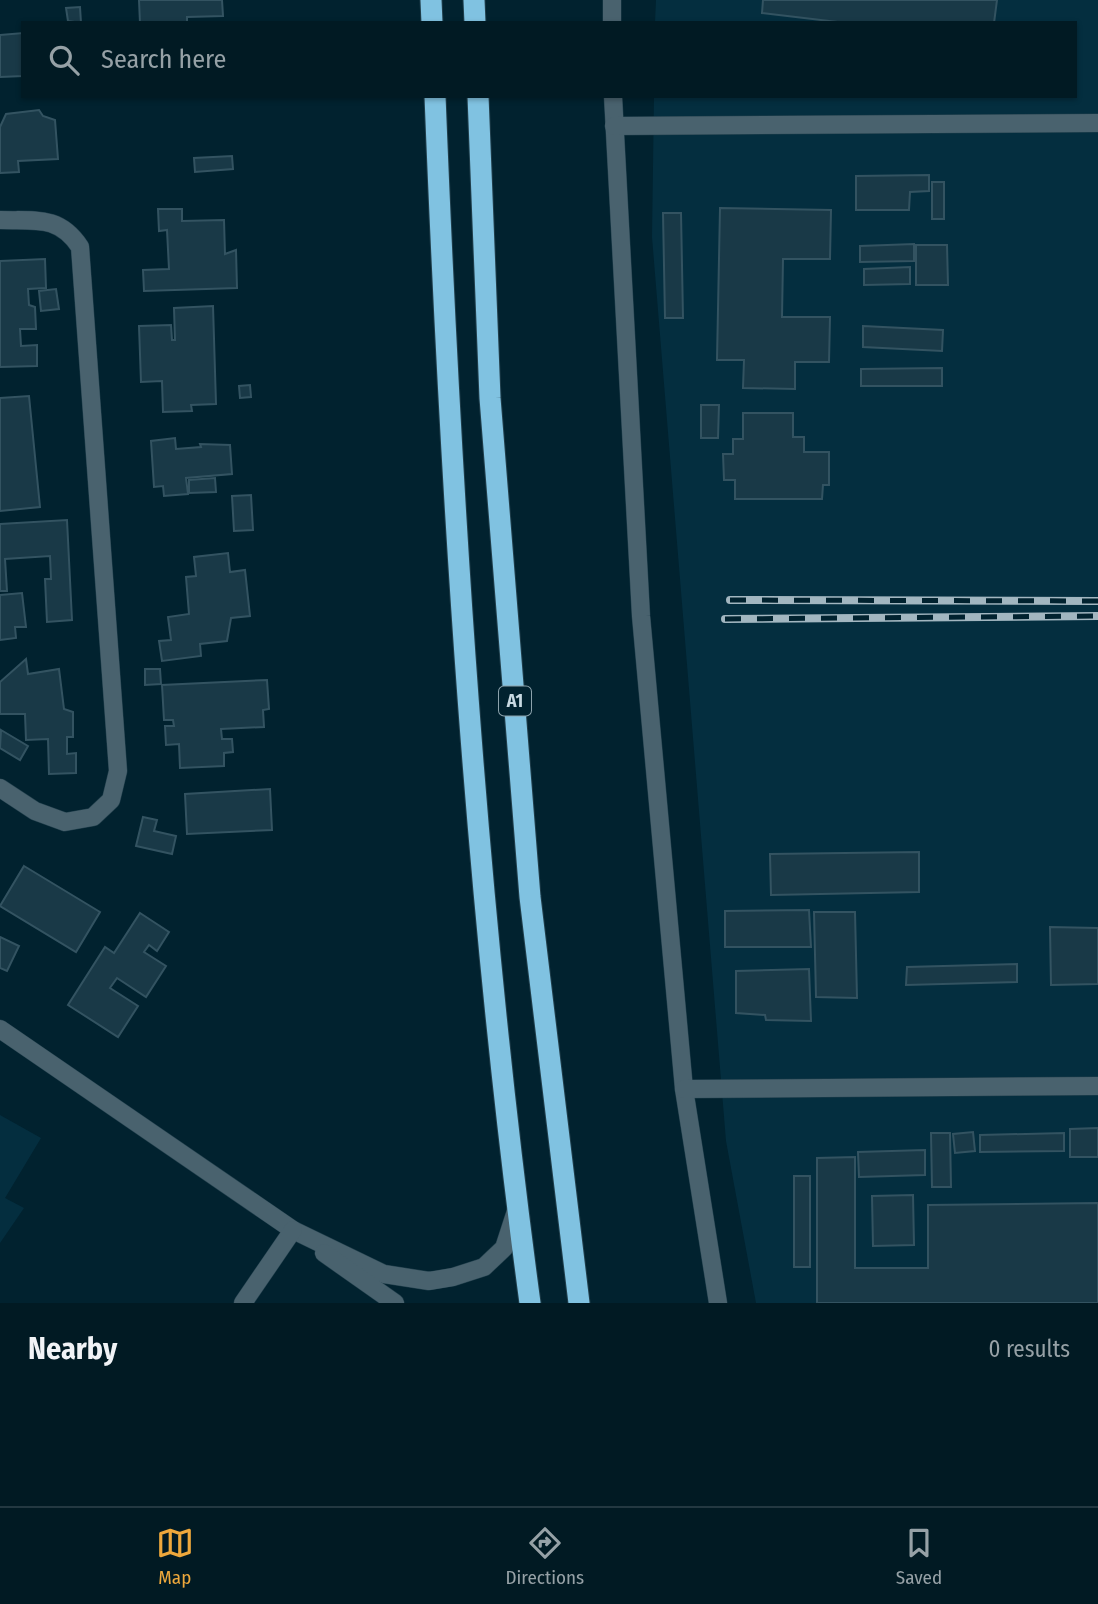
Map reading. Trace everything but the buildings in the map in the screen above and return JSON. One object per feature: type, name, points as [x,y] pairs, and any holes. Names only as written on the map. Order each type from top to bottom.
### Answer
[{"type":"highway","points":[[431,0],[432,21]]},
{"type":"highway","points":[[474,0],[475,21]]},
{"type":"highway","points":[[435,98],[447,407],[483,891],[517,1208],[530,1303]]},
{"type":"highway","name":"A1","points":[[478,98],[490,398],[529,883],[579,1303]]},
{"type":"street","points":[[612,0],[612,21]]},
{"type":"street","points":[[613,98],[641,616],[684,1089],[718,1303]]},
{"type":"street","points":[[614,126],[1098,123]]},
{"type":"street","points":[[0,220],[54,222],[70,232],[80,247],[118,771],[111,800],[93,817],[65,822],[35,811],[0,788]]},
{"type":"street","points":[[0,1029],[293,1230],[384,1274],[411,1280],[453,1277],[494,1259],[504,1248],[517,1208]]},
{"type":"street","points":[[684,1089],[1098,1086]]},
{"type":"street","points":[[243,1303],[293,1230]]},
{"type":"street","points":[[309,1239],[336,1264],[395,1303]]},
{"type":"shaded area","points":[[656,0],[1098,0],[1098,1303],[756,1303],[726,1141],[652,237],[654,98],[1077,98],[1077,21],[655,21]]},
{"type":"shaded area","points":[[0,1115],[41,1138],[5,1198],[24,1208],[0,1243]]},
{"type":"railway","points":[[730,600],[1098,601]]},
{"type":"railway","points":[[725,619],[1098,616]]}]
